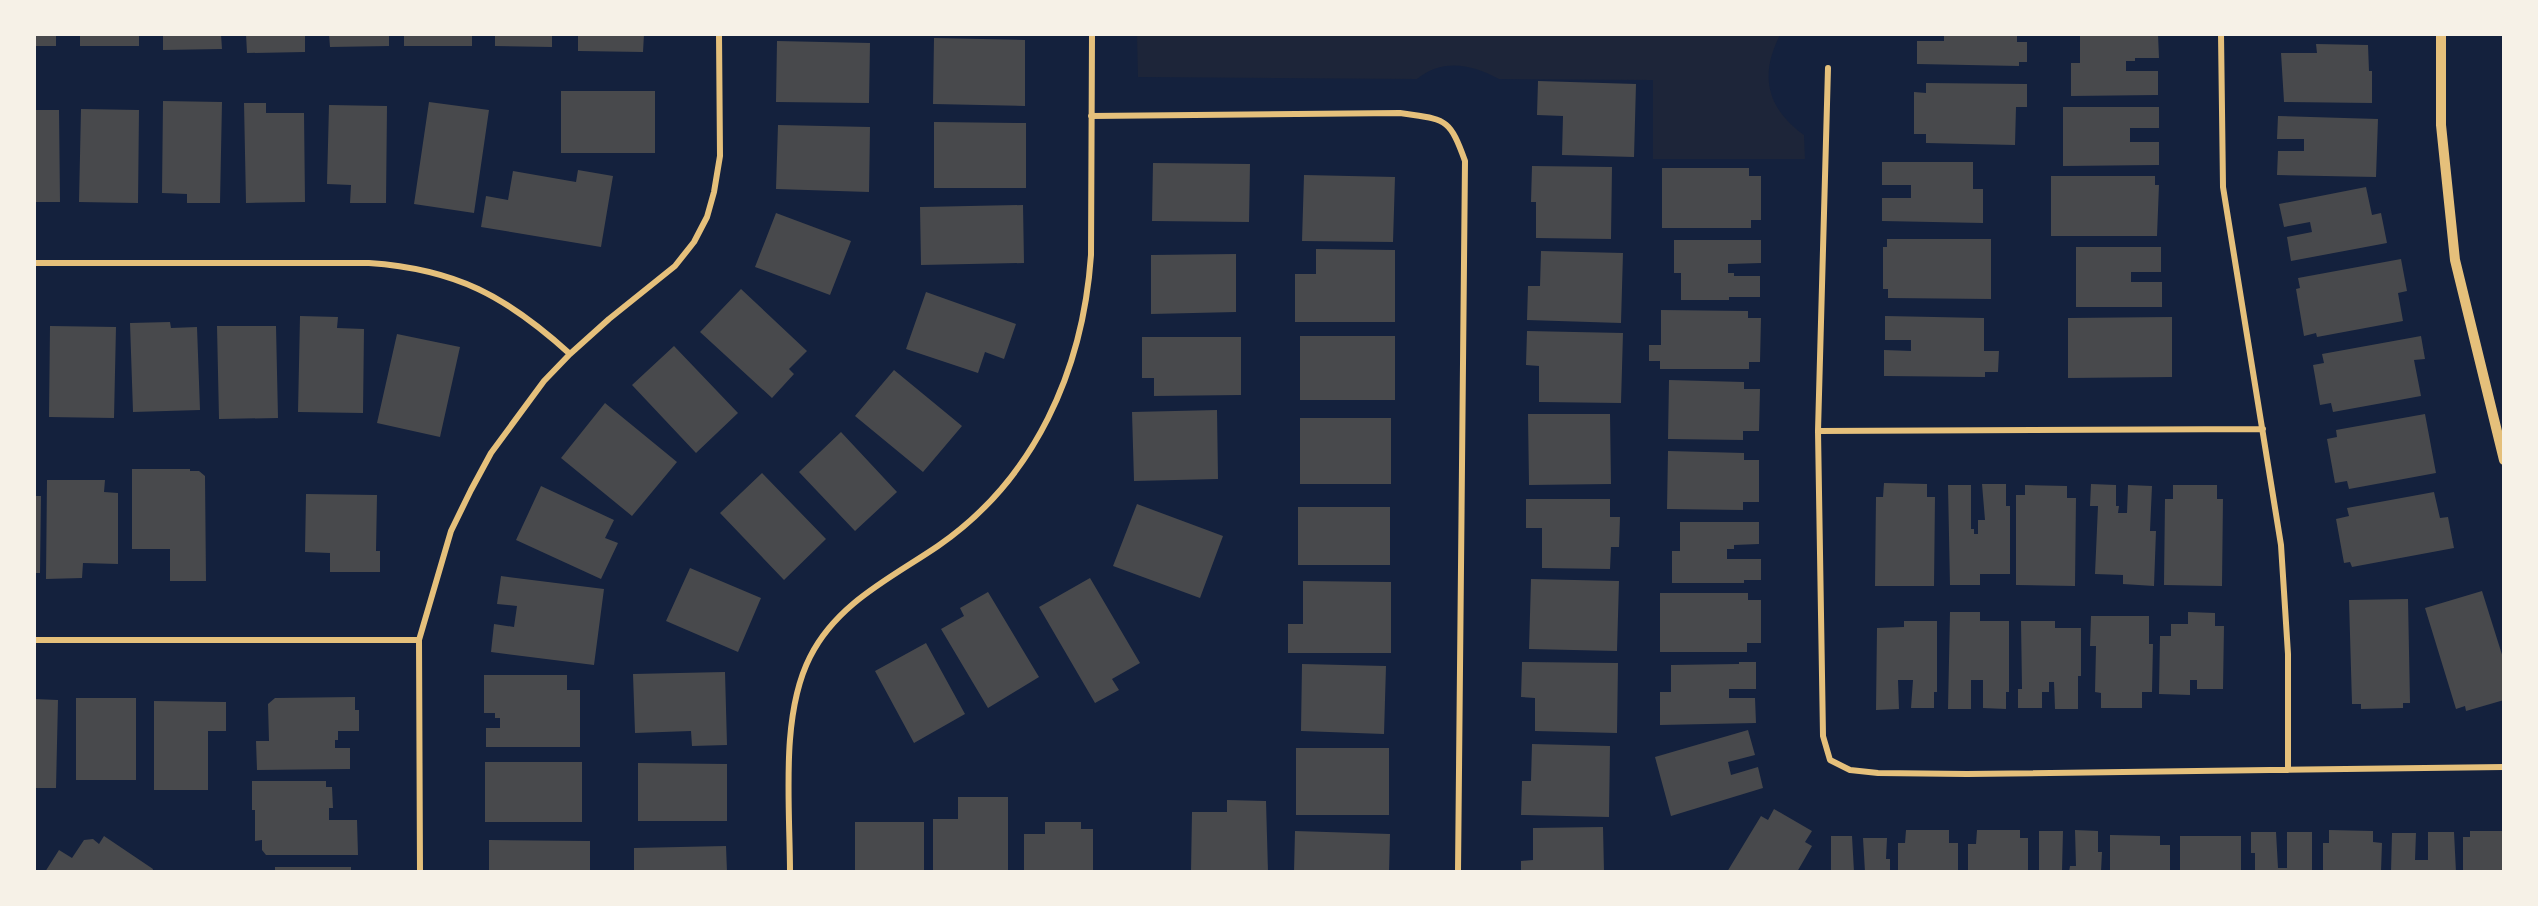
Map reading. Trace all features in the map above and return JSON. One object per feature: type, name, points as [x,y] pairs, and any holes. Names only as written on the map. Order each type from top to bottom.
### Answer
[{"type":"street","points":[[420,872],[419,640],[452,531],[491,453],[520,411],[570,354],[675,266],[694,242],[707,217],[720,156],[719,34]]},
{"type":"street","points":[[790,872],[791,716],[809,658],[822,635],[851,604],[960,530],[984,508],[1034,446],[1066,380],[1085,314],[1089,284],[1092,34]]},
{"type":"street","points":[[2221,34],[2223,187],[2282,545],[2288,654],[2288,770]]},
{"type":"street","points":[[2441,34],[2441,125],[2455,260],[2504,460]]},
{"type":"street","points":[[1828,68],[1818,431],[1823,736],[1830,760],[1850,770],[1878,773],[2504,767]]},
{"type":"street","points":[[1091,116],[1400,113],[1441,119],[1456,134],[1466,161],[1458,872]]},
{"type":"street","points":[[34,263],[369,263],[399,265],[428,270],[474,286],[523,314],[570,354]]},
{"type":"street","points":[[1818,431],[2263,429]]},
{"type":"street","points":[[34,640],[419,640]]},
{"type":"shaded area","points":[[1137,35],[1780,35],[1770,64],[1770,90],[1782,114],[1804,135],[1805,159],[1653,159],[1653,80],[1499,79],[1478,70],[1457,66],[1437,68],[1417,79],[1138,77]]},
{"type":"building","points":[[34,34],[56,34],[56,46],[34,46]]},
{"type":"building","points":[[80,34],[139,34],[139,46],[80,46]]},
{"type":"building","points":[[163,34],[221,34],[222,49],[163,50]]},
{"type":"building","points":[[246,34],[305,34],[305,52],[247,53]]},
{"type":"building","points":[[329,34],[389,34],[389,46],[330,47]]},
{"type":"building","points":[[404,34],[472,34],[472,46],[404,46]]},
{"type":"building","points":[[495,34],[552,34],[552,47],[495,46]]},
{"type":"building","points":[[578,34],[644,34],[643,52],[578,51]]},
{"type":"building","points":[[1944,34],[2017,34],[2017,42],[2027,42],[2027,62],[2019,62],[2019,66],[1917,64],[1917,41],[1944,41]]},
{"type":"building","points":[[2158,34],[2159,58],[2135,58],[2135,61],[2126,61],[2126,71],[2158,71],[2158,95],[2071,96],[2071,63],[2080,63],[2080,35]]},
{"type":"building","points":[[934,38],[1025,40],[1025,106],[933,104]]},
{"type":"building","points":[[777,41],[870,43],[869,103],[776,102]]},
{"type":"building","points":[[2316,44],[2368,45],[2369,71],[2372,71],[2372,103],[2284,102],[2281,53],[2317,53]]},
{"type":"building","points":[[1538,81],[1636,84],[1634,157],[1562,155],[1563,116],[1537,115]]},
{"type":"building","points":[[1926,83],[2027,84],[2027,107],[2016,107],[2015,145],[1926,143],[1926,134],[1914,134],[1914,92],[1926,93]]},
{"type":"building","points":[[561,91],[655,91],[655,153],[561,153]]},
{"type":"building","points":[[163,101],[222,102],[220,203],[187,203],[187,194],[162,193]]},
{"type":"building","points":[[429,102],[489,110],[474,213],[414,204]]},
{"type":"building","points":[[244,103],[266,103],[266,113],[304,113],[305,202],[246,203]]},
{"type":"building","points":[[329,105],[387,106],[386,203],[350,203],[351,185],[327,184]]},
{"type":"building","points":[[2063,107],[2159,107],[2159,128],[2130,128],[2130,142],[2159,142],[2159,165],[2063,166]]},
{"type":"building","points":[[81,109],[139,110],[138,203],[79,202]]},
{"type":"building","points":[[34,110],[59,110],[60,202],[34,202]]},
{"type":"building","points":[[2278,116],[2378,119],[2376,177],[2277,175],[2278,151],[2304,151],[2304,139],[2277,139]]},
{"type":"building","points":[[934,122],[1026,123],[1026,188],[934,188]]},
{"type":"building","points":[[778,125],[870,127],[869,192],[776,189]]},
{"type":"building","points":[[1882,162],[1973,162],[1973,189],[1983,189],[1983,223],[1882,221],[1882,198],[1911,198],[1911,185],[1882,185]]},
{"type":"building","points":[[1153,163],[1250,164],[1249,222],[1152,221]]},
{"type":"building","points":[[1532,166],[1612,167],[1611,239],[1536,238],[1536,202],[1531,202]]},
{"type":"building","points":[[1662,168],[1749,168],[1749,176],[1761,176],[1761,220],[1751,220],[1751,228],[1662,228]]},
{"type":"building","points":[[578,170],[613,176],[601,247],[481,227],[486,196],[508,200],[513,171],[576,182]]},
{"type":"building","points":[[1304,175],[1395,177],[1393,242],[1302,241]]},
{"type":"building","points":[[2051,176],[2155,176],[2155,185],[2159,185],[2157,236],[2051,236]]},
{"type":"building","points":[[2366,187],[2372,215],[2381,213],[2387,243],[2291,261],[2287,237],[2312,232],[2310,222],[2284,227],[2279,204]]},
{"type":"building","points":[[1023,205],[1024,263],[921,265],[920,207]]},
{"type":"building","points":[[776,213],[851,241],[830,295],[755,267]]},
{"type":"building","points":[[1887,239],[1991,239],[1991,299],[1888,298],[1888,289],[1883,289],[1883,247],[1887,247]]},
{"type":"building","points":[[1674,240],[1761,240],[1761,263],[1728,264],[1728,273],[1734,273],[1734,276],[1760,276],[1760,297],[1729,297],[1729,300],[1681,300],[1681,273],[1674,273]]},
{"type":"building","points":[[2076,247],[2161,247],[2161,272],[2131,272],[2131,282],[2162,282],[2162,307],[2076,307]]},
{"type":"building","points":[[1316,249],[1395,250],[1395,322],[1295,322],[1295,274],[1316,274]]},
{"type":"building","points":[[1541,251],[1623,253],[1621,323],[1527,320],[1528,286],[1540,286]]},
{"type":"building","points":[[1236,254],[1236,312],[1151,314],[1151,255]]},
{"type":"building","points":[[2401,259],[2407,291],[2398,293],[2403,321],[2317,337],[2316,333],[2304,336],[2296,289],[2300,288],[2298,278]]},
{"type":"building","points":[[741,289],[807,351],[789,369],[794,374],[772,398],[700,332]]},
{"type":"building","points":[[926,292],[1016,324],[1004,359],[985,352],[978,373],[906,349]]},
{"type":"building","points":[[1661,310],[1748,311],[1748,318],[1761,318],[1760,362],[1749,362],[1749,369],[1660,369],[1660,361],[1649,361],[1649,345],[1661,345]]},
{"type":"building","points":[[300,316],[338,317],[337,328],[364,329],[363,413],[298,412]]},
{"type":"building","points":[[1885,316],[1984,318],[1984,351],[1999,351],[1998,372],[1985,372],[1985,377],[1884,376],[1884,350],[1911,351],[1911,340],[1885,340]]},
{"type":"building","points":[[2172,317],[2172,377],[2068,378],[2068,318]]},
{"type":"building","points":[[170,322],[171,328],[197,327],[200,410],[133,412],[130,323]]},
{"type":"building","points":[[50,326],[116,327],[114,418],[49,417]]},
{"type":"building","points":[[217,326],[276,326],[278,418],[219,419]]},
{"type":"building","points":[[1527,331],[1623,333],[1621,403],[1539,402],[1539,366],[1526,365]]},
{"type":"building","points":[[397,334],[460,347],[440,437],[377,423]]},
{"type":"building","points":[[1300,336],[1395,336],[1395,400],[1300,400]]},
{"type":"building","points":[[2421,336],[2425,359],[2414,360],[2421,396],[2333,412],[2331,403],[2320,405],[2313,365],[2324,363],[2322,354]]},
{"type":"building","points":[[1142,337],[1241,337],[1241,395],[1154,396],[1154,378],[1142,378]]},
{"type":"building","points":[[674,346],[738,413],[696,453],[632,385]]},
{"type":"building","points":[[894,370],[962,426],[923,472],[855,416]]},
{"type":"building","points":[[1669,380],[1744,382],[1744,389],[1760,389],[1759,431],[1743,431],[1743,440],[1668,439]]},
{"type":"building","points":[[605,403],[677,462],[632,516],[561,458]]},
{"type":"building","points":[[1217,410],[1218,479],[1134,481],[1132,412]]},
{"type":"building","points":[[1528,414],[1610,414],[1611,484],[1529,485]]},
{"type":"building","points":[[2425,414],[2436,473],[2349,489],[2347,481],[2335,483],[2327,439],[2337,437],[2336,430]]},
{"type":"building","points":[[1300,418],[1391,418],[1391,484],[1300,484]]},
{"type":"building","points":[[841,432],[897,492],[855,531],[799,472]]},
{"type":"building","points":[[1668,451],[1744,453],[1744,460],[1759,460],[1759,502],[1743,502],[1743,510],[1667,509]]},
{"type":"building","points":[[132,469],[190,469],[190,471],[199,471],[205,476],[206,581],[170,581],[170,549],[132,549]]},
{"type":"building","points":[[762,473],[826,539],[784,580],[720,513]]},
{"type":"building","points":[[47,480],[105,480],[104,492],[118,493],[118,564],[83,563],[82,578],[46,579]]},
{"type":"building","points":[[1884,483],[1927,484],[1927,497],[1935,497],[1934,586],[1875,586],[1876,497],[1883,497]]},
{"type":"building","points":[[1982,484],[2006,484],[2006,506],[2010,506],[2010,574],[1980,574],[1980,585],[1950,585],[1948,485],[1971,485],[1971,529],[1974,529],[1974,534],[1978,534],[1978,520],[1985,520]]},
{"type":"building","points":[[2091,484],[2116,485],[2118,513],[2127,513],[2128,485],[2152,486],[2150,531],[2156,531],[2154,586],[2123,584],[2123,575],[2095,574],[2098,506],[2090,506]]},
{"type":"building","points":[[2025,485],[2067,486],[2067,498],[2076,498],[2075,586],[2016,585],[2016,495],[2025,495]]},
{"type":"building","points":[[2173,485],[2217,485],[2217,499],[2223,499],[2222,586],[2164,585],[2165,499],[2173,499]]},
{"type":"building","points":[[541,486],[614,520],[605,538],[618,543],[601,579],[516,540]]},
{"type":"building","points":[[2434,492],[2440,518],[2448,517],[2454,548],[2352,567],[2350,562],[2344,563],[2336,519],[2349,516],[2347,508]]},
{"type":"building","points":[[306,494],[377,495],[376,551],[380,551],[380,572],[330,572],[330,553],[305,552]]},
{"type":"building","points":[[34,496],[41,496],[40,573],[34,573]]},
{"type":"building","points":[[1526,499],[1610,499],[1610,517],[1620,517],[1619,547],[1611,547],[1610,569],[1542,568],[1542,528],[1526,528]]},
{"type":"building","points":[[1137,504],[1223,536],[1200,598],[1113,566]]},
{"type":"building","points":[[1298,507],[1390,507],[1390,565],[1298,565]]},
{"type":"building","points":[[1680,522],[1759,522],[1759,544],[1734,545],[1734,549],[1727,549],[1727,559],[1761,559],[1761,580],[1744,580],[1744,583],[1672,583],[1672,551],[1680,551]]},
{"type":"building","points":[[690,568],[761,598],[738,652],[666,621]]},
{"type":"building","points":[[501,576],[604,589],[594,665],[491,652],[494,624],[514,627],[517,606],[497,604]]},
{"type":"building","points":[[1090,578],[1140,663],[1112,679],[1119,690],[1095,703],[1039,607]]},
{"type":"building","points":[[1531,579],[1619,581],[1617,651],[1529,649]]},
{"type":"building","points":[[1303,581],[1391,582],[1391,653],[1288,653],[1288,624],[1303,624]]},
{"type":"building","points":[[2482,591],[2504,661],[2504,700],[2466,711],[2465,706],[2456,709],[2425,608]]},
{"type":"building","points":[[988,592],[1039,677],[988,708],[941,629],[964,616],[960,608]]},
{"type":"building","points":[[1660,593],[1748,593],[1748,600],[1761,600],[1761,643],[1747,643],[1747,652],[1660,652]]},
{"type":"building","points":[[2408,599],[2410,703],[2403,703],[2403,708],[2361,709],[2361,704],[2352,704],[2349,600]]},
{"type":"building","points":[[1950,612],[1980,612],[1980,621],[2009,621],[2009,692],[2006,692],[2006,709],[1983,708],[1983,680],[1971,680],[1971,709],[1948,709]]},
{"type":"building","points":[[2188,612],[2215,613],[2215,626],[2224,626],[2223,689],[2197,689],[2197,680],[2190,680],[2190,695],[2159,694],[2160,636],[2171,636],[2171,624],[2188,624]]},
{"type":"building","points":[[2091,616],[2149,616],[2149,644],[2153,644],[2152,692],[2142,692],[2142,708],[2101,708],[2101,693],[2095,692],[2096,646],[2090,646]]},
{"type":"building","points":[[1904,621],[1937,621],[1937,692],[1934,692],[1934,708],[1911,708],[1913,680],[1898,680],[1899,709],[1876,710],[1877,628],[1904,627]]},
{"type":"building","points":[[2021,621],[2055,621],[2055,628],[2081,628],[2078,709],[2055,709],[2054,682],[2049,682],[2049,692],[2042,692],[2042,708],[2018,708],[2018,689],[2022,689]]},
{"type":"building","points":[[926,643],[965,714],[914,743],[875,671]]},
{"type":"building","points":[[1522,662],[1618,663],[1617,733],[1535,731],[1535,698],[1521,697]]},
{"type":"building","points":[[1739,662],[1756,662],[1756,689],[1729,689],[1729,698],[1755,698],[1756,723],[1660,725],[1660,692],[1671,692],[1671,665],[1739,664]]},
{"type":"building","points":[[1302,664],[1386,666],[1384,734],[1301,731]]},
{"type":"building","points":[[725,672],[727,745],[692,746],[691,731],[635,733],[633,674]]},
{"type":"building","points":[[484,675],[567,675],[567,690],[580,690],[580,747],[486,747],[486,728],[500,728],[500,718],[495,718],[495,713],[484,713]]},
{"type":"building","points":[[355,697],[355,710],[359,710],[359,731],[338,731],[338,740],[335,740],[335,748],[350,748],[350,769],[257,770],[256,741],[269,741],[268,704],[275,698]]},
{"type":"building","points":[[76,698],[136,698],[136,780],[76,780]]},
{"type":"building","points":[[34,699],[58,700],[56,788],[34,788]]},
{"type":"building","points":[[154,701],[226,702],[226,731],[208,731],[208,790],[154,790]]},
{"type":"building","points":[[1748,730],[1755,755],[1728,762],[1731,775],[1758,767],[1763,788],[1671,816],[1655,757]]},
{"type":"building","points":[[1532,744],[1610,746],[1609,817],[1521,815],[1522,781],[1531,781]]},
{"type":"building","points":[[1296,748],[1389,748],[1389,815],[1296,815]]},
{"type":"building","points":[[485,762],[582,762],[582,822],[485,822]]},
{"type":"building","points":[[638,763],[727,764],[727,821],[638,821]]},
{"type":"building","points":[[252,781],[326,781],[326,787],[332,787],[333,808],[329,808],[329,820],[357,820],[358,855],[266,855],[262,850],[262,840],[255,841]]},
{"type":"building","points":[[958,797],[1008,797],[1008,872],[933,872],[933,819],[958,819]]},
{"type":"building","points":[[1227,800],[1266,801],[1268,872],[1191,872],[1192,812],[1227,812]]},
{"type":"building","points":[[1774,809],[1812,831],[1805,842],[1812,846],[1797,872],[1727,872],[1761,816],[1768,820]]},
{"type":"building","points":[[855,822],[924,822],[924,872],[855,872]]},
{"type":"building","points":[[1045,822],[1081,822],[1081,829],[1093,829],[1093,872],[1024,872],[1024,834],[1045,834]]},
{"type":"building","points":[[1603,827],[1604,872],[1521,872],[1521,861],[1533,860],[1533,828]]},
{"type":"building","points":[[1906,830],[1949,830],[1949,843],[1958,843],[1958,872],[1898,872],[1898,843],[1905,843]]},
{"type":"building","points":[[1977,830],[2020,830],[2020,838],[2028,838],[2028,872],[1968,872],[1968,844],[1976,844]]},
{"type":"building","points":[[2075,830],[2098,831],[2098,852],[2102,852],[2101,872],[2069,872],[2070,866],[2076,866]]},
{"type":"building","points":[[2329,830],[2373,831],[2373,842],[2382,843],[2381,872],[2323,872],[2323,843],[2329,843]]},
{"type":"building","points":[[1295,831],[1390,834],[1389,872],[1294,872]]},
{"type":"building","points":[[2039,831],[2063,831],[2062,872],[2039,872]]},
{"type":"building","points":[[2470,831],[2504,831],[2504,872],[2463,872],[2463,837],[2470,837]]},
{"type":"building","points":[[2251,832],[2276,832],[2278,868],[2287,868],[2287,832],[2312,832],[2312,872],[2255,872],[2255,853],[2251,853]]},
{"type":"building","points":[[2428,832],[2454,832],[2456,872],[2391,872],[2392,833],[2416,833],[2415,860],[2428,860]]},
{"type":"building","points":[[2110,835],[2160,836],[2160,845],[2170,845],[2170,872],[2110,872]]},
{"type":"building","points":[[104,836],[153,869],[152,872],[45,872],[59,850],[72,858],[84,840],[93,839],[99,844]]},
{"type":"building","points":[[1831,836],[1852,836],[1854,872],[1831,872]]},
{"type":"building","points":[[2180,836],[2241,836],[2241,872],[2180,872]]},
{"type":"building","points":[[1863,838],[1887,838],[1886,859],[1890,859],[1890,872],[1865,872]]},
{"type":"building","points":[[489,840],[590,841],[590,872],[489,872]]},
{"type":"building","points":[[726,846],[727,872],[634,872],[634,848]]},
{"type":"building","points":[[275,867],[351,867],[351,872],[275,872]]}]
